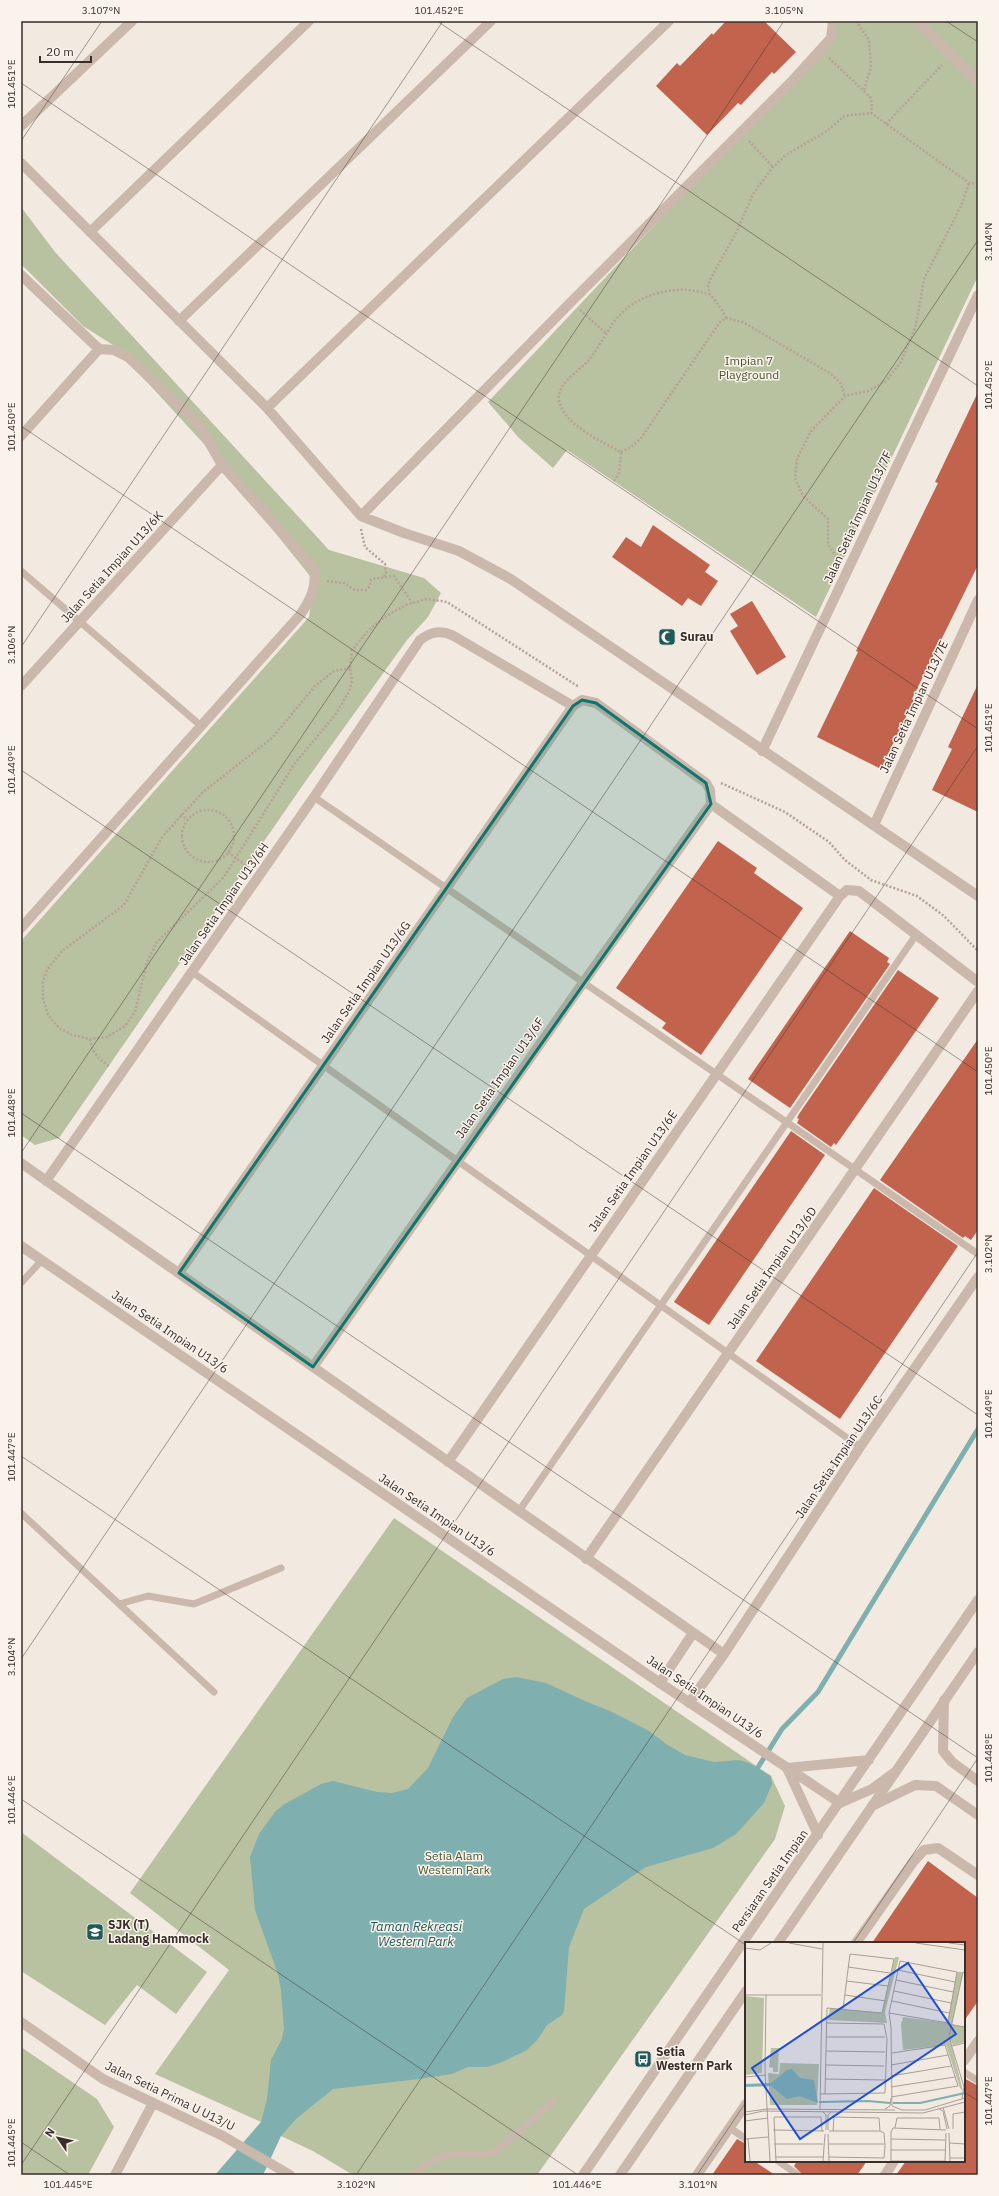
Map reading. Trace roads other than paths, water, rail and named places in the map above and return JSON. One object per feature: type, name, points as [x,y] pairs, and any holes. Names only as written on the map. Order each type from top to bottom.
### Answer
[{"type":"street","points":[[21,126],[132,21]]},
{"type":"street","points":[[90,232],[309,21]]},
{"type":"street","points":[[179,321],[491,21]]},
{"type":"street","points":[[267,408],[669,21]]},
{"type":"street","points":[[361,516],[571,302],[791,82],[831,38],[833,21]]},
{"type":"street","points":[[918,21],[978,83]]},
{"type":"street","points":[[21,163],[267,408],[361,516],[404,533],[459,551],[509,578],[762,751],[978,896]]},
{"type":"street","points":[[21,275],[99,349],[114,350],[128,357],[199,425],[222,465],[314,569],[316,580],[308,604],[300,615],[200,725],[21,928]]},
{"type":"street","name":"Jalan Setia Impian U13/7F","points":[[762,751],[978,295]]},
{"type":"street","points":[[21,436],[99,349]]},
{"type":"street","name":"Jalan Setia Impian U13/6K","points":[[21,686],[222,465]]},
{"type":"street","name":"Jalan Setia Impian U13/7E","points":[[874,825],[978,600]]},
{"type":"street","name":"Jalan Setia Impian U13/6H","points":[[46,1181],[314,797],[420,640],[434,632],[443,632],[574,706]]},
{"type":"street","points":[[574,706],[582,700],[596,702],[706,783],[710,790],[712,804],[840,896],[847,890],[859,891],[978,982]]},
{"type":"street","name":"Jalan Setia Impian U13/6G","points":[[179,1273],[574,706]]},
{"type":"street","name":"Jalan Setia Impian U13/6F","points":[[313,1367],[583,982],[712,804]]},
{"type":"street","name":"Jalan Setia Impian U13/6E","points":[[448,1462],[840,896]]},
{"type":"street","name":"Jalan Setia Impian U13/6D","points":[[586,1559],[978,990]]},
{"type":"street","points":[[21,1163],[724,1654]]},
{"type":"street","name":"Jalan Setia Impian U13/6","points":[[21,1246],[689,1703],[840,1803]]},
{"type":"street","name":"Jalan Setia Impian U13/6C","points":[[689,1703],[724,1654],[860,1447],[978,1277]]},
{"type":"street","name":"Persiaran Setia Impian","points":[[583,2175],[978,1600]]},
{"type":"street","points":[[660,1683],[693,1633]]},
{"type":"street","points":[[779,1942],[978,1652]]},
{"type":"street","points":[[944,1700],[943,1751],[952,1762],[978,1781]]},
{"type":"street","points":[[818,1835],[784,1766],[869,1760]]},
{"type":"street","points":[[840,1803],[872,1789],[896,1771]]},
{"type":"street","points":[[872,1806],[915,1785],[936,1786],[978,1815]]},
{"type":"street","points":[[857,1942],[924,1850],[938,1848],[978,1875]]},
{"type":"street","points":[[620,2175],[745,1992]]},
{"type":"street","name":"Jalan Setia Prima U U13/U","points":[[21,2022],[103,2080],[223,2136],[271,2162],[290,2175]]},
{"type":"street","points":[[965,2060],[978,2041]]},
{"type":"street","points":[[115,2175],[153,2103]]},
{"type":"street","points":[[698,2175],[745,2106]]},
{"type":"street","points":[[885,2175],[893,2162]]},
{"type":"lane","points":[[21,571],[200,725]]},
{"type":"lane","points":[[314,797],[978,1254]]},
{"type":"lane","points":[[519,1511],[916,935]]},
{"type":"lane","points":[[192,972],[860,1447]]},
{"type":"lane","points":[[21,1283],[42,1260]]},
{"type":"lane","points":[[21,1513],[214,1692]]},
{"type":"lane","points":[[119,1604],[148,1596],[194,1604],[281,1568]]},
{"type":"lane","points":[[965,2073],[978,2081]]},
{"type":"lane","points":[[414,2175],[420,2169],[444,2154],[489,2154],[495,2152],[554,2101]]},
{"type":"lane","points":[[730,2128],[745,2138]]},
{"type":"lane","points":[[779,2162],[798,2175]]},
{"type":"water","name":"Taman Rekreasi Western Park","points":[[516,1677],[546,1683],[610,1711],[649,1731],[666,1744],[685,1755],[714,1762],[739,1760],[749,1763],[771,1776],[772,1784],[764,1803],[736,1834],[713,1848],[646,1867],[584,1909],[569,1947],[564,2011],[562,2015],[547,2025],[538,2039],[527,2050],[500,2063],[487,2067],[468,2067],[452,2074],[333,2089],[296,2119],[281,2136],[263,2175],[215,2175],[261,2122],[267,2099],[271,2060],[282,2039],[284,2029],[281,1990],[278,1974],[255,1910],[250,1857],[259,1834],[275,1812],[283,1805],[321,1784],[333,1781],[377,1792],[392,1793],[408,1789],[428,1768],[453,1717],[467,1698],[503,1679]]},
{"type":"waterway","points":[[757,1769],[782,1729],[818,1692],[978,1429]]},
{"type":"place","name":"Surau","points":[[667,637]]},
{"type":"place","name":"SJK (T) Ladang Hammock","points":[[95,1932]]},
{"type":"place","name":"Setia Western Park","points":[[643,2059]]},
{"type":"park label","name":"Impian 7 Playground","points":[[749,368]]},
{"type":"park label","name":"Setia Alam Western Park","points":[[454,1863]]}]
